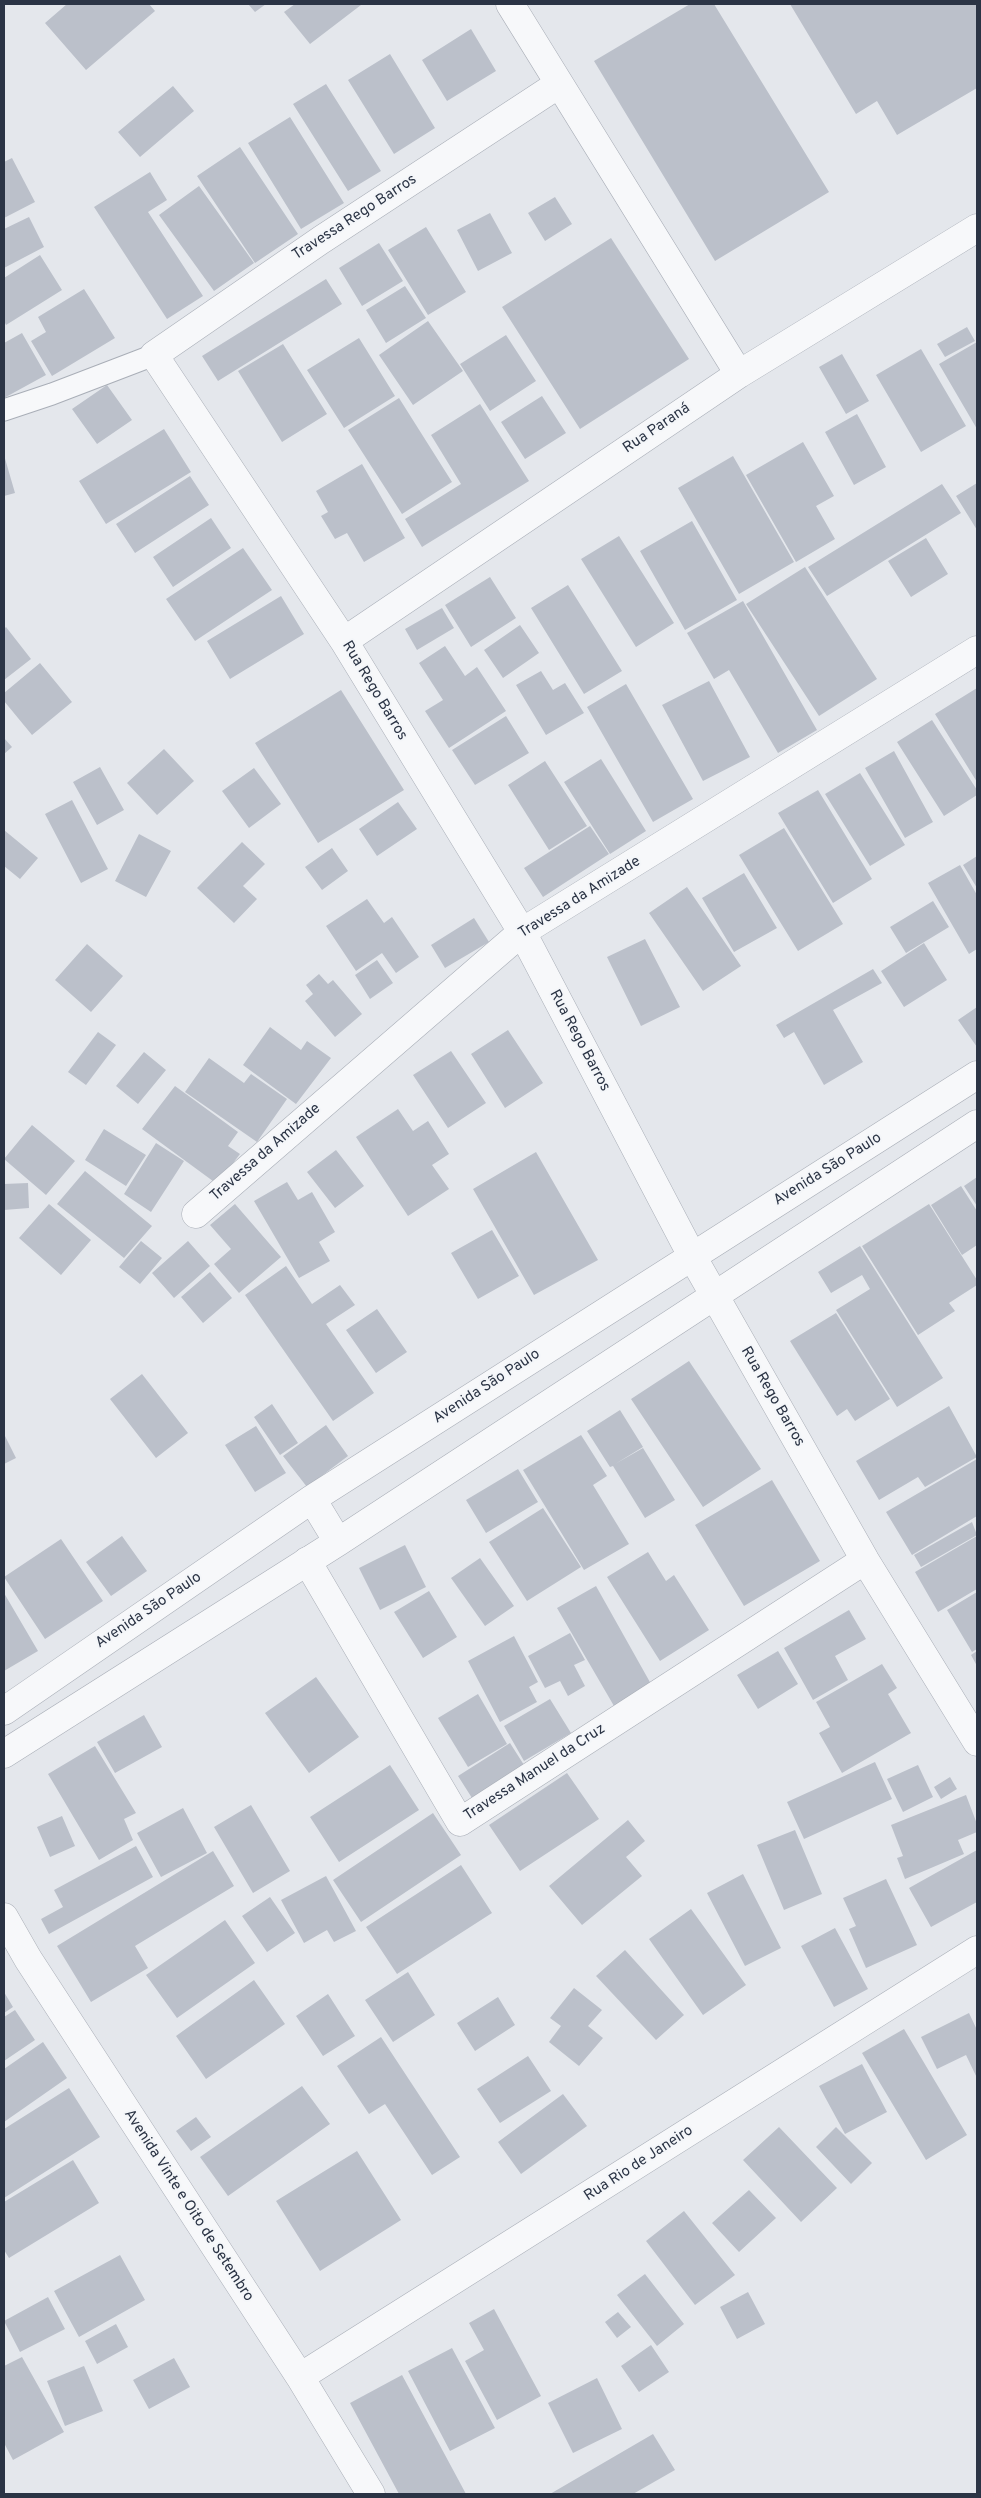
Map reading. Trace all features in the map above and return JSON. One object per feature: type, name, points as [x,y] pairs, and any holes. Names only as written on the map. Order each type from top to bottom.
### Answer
[{"type":"street","points":[[510,4],[739,374]]},
{"type":"street","name":"Travessa Rego Barros","points":[[154,355],[321,240],[559,84]]},
{"type":"street","name":"Rua Paraná","points":[[344,640],[739,374],[977,228]]},
{"type":"street","name":"Rua Rego Barros","points":[[154,355],[344,640],[522,932],[692,1256],[865,1560],[977,1742]]},
{"type":"street","name":"Travessa da Amizade","points":[[196,1214],[522,932],[977,650]]},
{"type":"street","name":"Avenida São Paulo","points":[[4,1711],[312,1500],[977,1075]]},
{"type":"street","points":[[4,1754],[338,1542],[977,1124]]},
{"type":"street","points":[[312,1500],[338,1542]]},
{"type":"street","name":"Travessa Manuel da Cruz","points":[[307,1561],[460,1822],[865,1560]]},
{"type":"street","name":"Avenida Vinte e Oito de Setembro","points":[[4,1917],[33,1967],[300,2377],[372,2494]]},
{"type":"street","name":"Rua Rio de Janeiro","points":[[300,2377],[977,1950]]},
{"type":"lane","points":[[4,410],[52,394],[154,355]]},
{"type":"building","points":[[67,4],[149,4],[155,11],[86,70],[45,23]]},
{"type":"building","points":[[248,4],[266,4],[255,12]]},
{"type":"building","points":[[295,4],[361,5],[310,44],[284,12]]},
{"type":"building","points":[[690,4],[714,4],[829,192],[715,261],[594,61]]},
{"type":"building","points":[[790,4],[977,4],[977,88],[897,135],[877,101],[856,114]]},
{"type":"building","points":[[471,29],[496,71],[447,101],[422,60]]},
{"type":"building","points":[[390,54],[435,128],[394,154],[348,80]]},
{"type":"building","points":[[326,84],[381,171],[348,191],[293,104]]},
{"type":"building","points":[[173,86],[194,111],[140,157],[118,132]]},
{"type":"building","points":[[290,117],[344,203],[301,229],[248,143]]},
{"type":"building","points":[[240,147],[298,234],[255,263],[197,176]]},
{"type":"building","points":[[12,158],[35,202],[4,218],[4,162]]},
{"type":"building","points":[[150,172],[167,200],[148,212],[203,296],[167,319],[94,207]]},
{"type":"building","points":[[199,186],[254,263],[214,291],[159,215]]},
{"type":"building","points":[[555,197],[572,224],[545,241],[528,213]]},
{"type":"building","points":[[490,213],[512,253],[478,271],[457,230]]},
{"type":"building","points":[[29,217],[44,247],[4,268],[4,229]]},
{"type":"building","points":[[426,227],[466,292],[428,315],[388,250]]},
{"type":"building","points":[[611,238],[689,359],[580,429],[502,307]]},
{"type":"building","points":[[379,243],[403,281],[362,306],[339,268]]},
{"type":"building","points":[[40,255],[62,290],[6,325],[4,321],[4,278]]},
{"type":"building","points":[[326,279],[342,304],[218,381],[202,356]]},
{"type":"building","points":[[405,286],[426,318],[386,343],[366,310]]},
{"type":"building","points":[[84,289],[115,338],[52,376],[31,341],[46,332],[38,317]]},
{"type":"building","points":[[428,321],[463,371],[413,405],[379,355]]},
{"type":"building","points":[[967,327],[975,341],[945,357],[937,344]]},
{"type":"building","points":[[22,333],[46,375],[4,398],[4,343]]},
{"type":"building","points":[[506,335],[536,381],[490,411],[460,364]]},
{"type":"building","points":[[359,338],[395,396],[344,428],[307,370]]},
{"type":"building","points":[[977,342],[977,429],[939,364]]},
{"type":"building","points":[[283,344],[327,414],[282,442],[238,371]]},
{"type":"building","points":[[921,349],[966,426],[921,452],[876,375]]},
{"type":"building","points":[[842,354],[869,401],[846,414],[819,367]]},
{"type":"building","points":[[107,385],[132,420],[97,444],[72,409]]},
{"type":"building","points":[[542,396],[566,433],[525,459],[501,422]]},
{"type":"building","points":[[399,398],[452,482],[402,514],[348,430]]},
{"type":"building","points":[[480,404],[529,481],[422,547],[405,519],[461,484],[431,435]]},
{"type":"building","points":[[857,414],[886,467],[854,485],[825,432]]},
{"type":"building","points":[[164,429],[191,472],[106,524],[79,481]]},
{"type":"building","points":[[803,442],[834,496],[816,506],[835,539],[796,562],[746,475]]},
{"type":"building","points":[[4,455],[15,493],[4,496]]},
{"type":"building","points":[[733,456],[794,562],[739,594],[678,488]]},
{"type":"building","points":[[362,464],[405,538],[364,562],[347,533],[335,539],[321,516],[328,512],[316,491]]},
{"type":"building","points":[[190,476],[209,505],[135,553],[116,524]]},
{"type":"building","points":[[977,483],[977,530],[956,496]]},
{"type":"building","points":[[942,484],[961,513],[827,596],[808,567]]},
{"type":"building","points":[[211,518],[231,548],[173,587],[153,557]]},
{"type":"building","points":[[692,521],[737,600],[685,630],[640,551]]},
{"type":"building","points":[[619,536],[674,623],[636,647],[581,559]]},
{"type":"building","points":[[926,538],[948,574],[911,597],[888,561]]},
{"type":"building","points":[[243,548],[272,590],[195,641],[166,599]]},
{"type":"building","points":[[805,567],[877,679],[819,716],[746,604]]},
{"type":"building","points":[[490,577],[516,618],[471,647],[445,605]]},
{"type":"building","points":[[568,585],[622,671],[584,694],[531,608]]},
{"type":"building","points":[[281,596],[304,634],[230,679],[207,641]]},
{"type":"building","points":[[743,601],[817,730],[778,753],[729,670],[714,679],[687,633]]},
{"type":"building","points":[[442,608],[454,628],[417,650],[405,629]]},
{"type":"building","points":[[520,625],[539,653],[503,678],[484,650]]},
{"type":"building","points":[[6,627],[31,659],[4,680],[4,629]]},
{"type":"building","points":[[445,646],[465,676],[477,667],[506,711],[449,748],[425,711],[443,700],[419,663]]},
{"type":"building","points":[[40,663],[72,702],[32,735],[4,701],[4,693]]},
{"type":"building","points":[[541,671],[553,690],[565,683],[584,713],[546,735],[516,685]]},
{"type":"building","points":[[709,681],[750,757],[703,781],[662,705]]},
{"type":"building","points":[[626,684],[693,799],[653,822],[587,707]]},
{"type":"building","points":[[977,688],[977,782],[935,714]]},
{"type":"building","points":[[341,690],[404,790],[318,843],[255,743]]},
{"type":"building","points":[[506,716],[529,753],[475,785],[452,750]]},
{"type":"building","points":[[932,720],[977,790],[977,795],[944,816],[897,742]]},
{"type":"building","points":[[4,738],[12,747],[4,754]]},
{"type":"building","points":[[164,749],[194,781],[157,815],[127,783]]},
{"type":"building","points":[[894,751],[933,822],[905,838],[865,768]]},
{"type":"building","points":[[601,759],[646,831],[610,854],[564,782]]},
{"type":"building","points":[[545,761],[587,826],[549,850],[508,785]]},
{"type":"building","points":[[100,767],[124,810],[97,825],[73,782]]},
{"type":"building","points":[[254,768],[281,804],[249,828],[222,791]]},
{"type":"building","points":[[860,773],[905,845],[870,866],[825,794]]},
{"type":"building","points":[[818,790],[872,879],[833,903],[778,813]]},
{"type":"building","points":[[72,800],[108,869],[81,883],[45,814]]},
{"type":"building","points":[[398,802],[417,829],[377,856],[359,829]]},
{"type":"building","points":[[590,826],[609,854],[543,897],[524,868]]},
{"type":"building","points":[[784,828],[843,924],[798,951],[739,855]]},
{"type":"building","points":[[4,830],[38,858],[20,879],[4,866]]},
{"type":"building","points":[[139,834],[171,851],[146,897],[115,881]]},
{"type":"building","points":[[242,842],[265,864],[243,886],[257,899],[234,923],[197,888]]},
{"type":"building","points":[[332,848],[348,871],[322,890],[305,867]]},
{"type":"building","points":[[977,856],[977,888],[963,865]]},
{"type":"building","points":[[960,865],[977,895],[977,949],[969,954],[928,883]]},
{"type":"building","points":[[744,873],[777,928],[734,952],[702,898]]},
{"type":"building","points":[[687,887],[741,966],[703,991],[649,913]]},
{"type":"building","points":[[367,899],[384,923],[392,917],[419,957],[396,973],[382,953],[356,971],[326,926]]},
{"type":"building","points":[[933,901],[949,927],[906,953],[890,927]]},
{"type":"building","points":[[474,918],[489,942],[445,968],[431,945]]},
{"type":"building","points":[[645,939],[680,1007],[641,1026],[607,957]]},
{"type":"building","points":[[924,943],[947,980],[904,1007],[881,971]]},
{"type":"building","points":[[87,944],[123,976],[91,1012],[55,980]]},
{"type":"building","points":[[377,960],[393,983],[370,999],[355,975]]},
{"type":"building","points":[[873,969],[882,983],[833,1010],[863,1062],[824,1085],[794,1032],[784,1038],[776,1025]]},
{"type":"building","points":[[319,974],[328,984],[333,980],[362,1014],[335,1037],[305,1001],[313,994],[306,985]]},
{"type":"building","points":[[977,1007],[977,1047],[958,1020]]},
{"type":"building","points":[[270,1027],[301,1050],[307,1041],[331,1058],[296,1104],[243,1065]]},
{"type":"building","points":[[508,1030],[543,1083],[505,1108],[471,1054]]},
{"type":"building","points":[[98,1032],[116,1045],[86,1085],[68,1072]]},
{"type":"building","points":[[451,1051],[486,1103],[448,1128],[413,1075]]},
{"type":"building","points":[[144,1052],[166,1070],[138,1104],[116,1086]]},
{"type":"building","points":[[209,1058],[244,1083],[251,1074],[287,1099],[257,1142],[185,1092]]},
{"type":"building","points":[[175,1086],[238,1132],[228,1146],[240,1154],[217,1184],[142,1129]]},
{"type":"building","points":[[398,1109],[413,1131],[428,1121],[449,1154],[432,1165],[449,1189],[408,1216],[356,1137]]},
{"type":"building","points":[[32,1125],[75,1161],[46,1195],[4,1159]]},
{"type":"building","points":[[104,1129],[146,1155],[126,1186],[85,1160]]},
{"type":"building","points":[[156,1143],[184,1161],[151,1212],[124,1194]]},
{"type":"building","points":[[336,1150],[364,1186],[335,1208],[307,1172]]},
{"type":"building","points":[[536,1152],[598,1260],[534,1295],[473,1189]]},
{"type":"building","points":[[85,1171],[152,1226],[124,1258],[57,1204]]},
{"type":"building","points":[[977,1177],[977,1206],[964,1186]]},
{"type":"building","points":[[287,1182],[298,1200],[312,1192],[335,1232],[319,1242],[330,1261],[299,1278],[254,1201]]},
{"type":"building","points":[[28,1183],[29,1208],[4,1210],[4,1184]]},
{"type":"building","points":[[961,1186],[977,1211],[977,1245],[962,1255],[931,1205]]},
{"type":"building","points":[[49,1204],[91,1240],[61,1275],[19,1238]]},
{"type":"building","points":[[235,1204],[281,1257],[239,1293],[214,1264],[231,1249],[210,1225]]},
{"type":"building","points":[[929,1204],[977,1280],[977,1285],[949,1303],[955,1311],[918,1335],[862,1246]]},
{"type":"building","points":[[492,1230],[519,1276],[478,1299],[451,1253]]},
{"type":"building","points":[[141,1241],[162,1258],[140,1284],[119,1267]]},
{"type":"building","points":[[188,1241],[210,1266],[174,1298],[152,1273]]},
{"type":"building","points":[[860,1246],[943,1378],[897,1407],[836,1310],[870,1289],[862,1275],[831,1293],[818,1272]]},
{"type":"building","points":[[286,1266],[312,1304],[340,1285],[355,1305],[326,1324],[374,1393],[333,1421],[245,1295]]},
{"type":"building","points":[[210,1272],[232,1298],[203,1323],[181,1297]]},
{"type":"building","points":[[377,1309],[407,1352],[376,1373],[346,1330]]},
{"type":"building","points":[[836,1313],[890,1399],[855,1421],[847,1409],[837,1416],[790,1341]]},
{"type":"building","points":[[689,1361],[761,1469],[703,1507],[631,1399]]},
{"type":"building","points":[[142,1374],[188,1433],[156,1458],[110,1399]]},
{"type":"building","points":[[272,1404],[298,1443],[280,1455],[254,1417]]},
{"type":"building","points":[[949,1406],[977,1457],[925,1487],[918,1477],[879,1500],[856,1461]]},
{"type":"building","points":[[620,1410],[643,1447],[615,1464],[643,1448],[675,1500],[645,1518],[613,1466],[610,1467],[587,1431]]},
{"type":"building","points":[[326,1425],[348,1456],[307,1487],[283,1456]]},
{"type":"building","points":[[256,1426],[286,1473],[255,1492],[225,1445]]},
{"type":"building","points":[[4,1434],[16,1458],[4,1464]]},
{"type":"building","points":[[581,1435],[607,1476],[593,1485],[629,1544],[584,1570],[523,1470]]},
{"type":"building","points":[[977,1459],[977,1516],[912,1555],[886,1512]]},
{"type":"building","points":[[518,1469],[538,1502],[486,1533],[466,1500]]},
{"type":"building","points":[[772,1480],[820,1561],[744,1606],[695,1525]]},
{"type":"building","points":[[543,1508],[581,1567],[527,1601],[489,1542]]},
{"type":"building","points":[[972,1522],[977,1535],[921,1567],[914,1555]]},
{"type":"building","points":[[122,1536],[147,1571],[111,1596],[86,1562]]},
{"type":"building","points":[[977,1536],[977,1589],[938,1612],[915,1572]]},
{"type":"building","points":[[61,1539],[103,1601],[45,1639],[4,1577]]},
{"type":"building","points":[[405,1545],[426,1587],[380,1610],[359,1568]]},
{"type":"building","points":[[648,1552],[666,1581],[674,1575],[709,1630],[660,1661],[607,1577]]},
{"type":"building","points":[[480,1558],[514,1606],[485,1626],[451,1578]]},
{"type":"building","points":[[596,1586],[651,1684],[614,1706],[557,1608]]},
{"type":"building","points":[[429,1591],[457,1637],[423,1658],[394,1612]]},
{"type":"building","points":[[977,1592],[977,1649],[972,1652],[947,1610]]},
{"type":"building","points":[[4,1593],[38,1651],[4,1671]]},
{"type":"building","points":[[849,1610],[866,1639],[835,1656],[848,1680],[813,1700],[784,1648]]},
{"type":"building","points":[[570,1633],[585,1660],[574,1665],[585,1686],[568,1696],[560,1681],[545,1688],[528,1656]]},
{"type":"building","points":[[514,1636],[538,1682],[529,1687],[537,1702],[500,1722],[468,1661]]},
{"type":"building","points":[[778,1651],[798,1684],[758,1709],[737,1675]]},
{"type":"building","points":[[977,1651],[977,1666],[971,1655]]},
{"type":"building","points":[[882,1664],[897,1688],[888,1694],[911,1733],[842,1773],[819,1733],[830,1727],[816,1702]]},
{"type":"building","points":[[316,1677],[359,1737],[309,1773],[265,1713]]},
{"type":"building","points":[[478,1694],[507,1744],[468,1767],[438,1718]]},
{"type":"building","points":[[550,1699],[571,1733],[524,1761],[504,1726]]},
{"type":"building","points":[[144,1715],[162,1747],[115,1773],[97,1742]]},
{"type":"building","points":[[510,1743],[524,1765],[472,1798],[458,1776]]},
{"type":"building","points":[[95,1746],[136,1813],[124,1819],[133,1840],[99,1860],[48,1774]]},
{"type":"building","points":[[875,1762],[892,1799],[804,1839],[787,1802]]},
{"type":"building","points":[[390,1765],[419,1810],[339,1862],[310,1817]]},
{"type":"building","points":[[918,1765],[933,1797],[903,1812],[887,1779]]},
{"type":"building","points":[[567,1773],[599,1819],[520,1871],[489,1825]]},
{"type":"building","points":[[950,1777],[957,1789],[941,1799],[934,1787]]},
{"type":"building","points":[[966,1795],[977,1824],[977,1832],[958,1840],[964,1854],[905,1879],[897,1858],[903,1856],[891,1825]]},
{"type":"building","points":[[251,1805],[290,1871],[253,1893],[214,1827]]},
{"type":"building","points":[[183,1808],[207,1853],[161,1877],[137,1833]]},
{"type":"building","points":[[433,1813],[461,1855],[361,1922],[333,1880]]},
{"type":"building","points":[[62,1816],[75,1846],[50,1857],[37,1827]]},
{"type":"building","points":[[628,1820],[645,1841],[626,1857],[642,1876],[582,1925],[549,1886]]},
{"type":"building","points":[[795,1830],[822,1894],[784,1910],[757,1845]]},
{"type":"building","points":[[136,1846],[153,1877],[49,1934],[41,1919],[63,1907],[54,1890]]},
{"type":"building","points":[[977,1850],[977,1902],[931,1927],[909,1888]]},
{"type":"building","points":[[213,1851],[234,1886],[135,1946],[148,1968],[91,2002],[57,1946]]},
{"type":"building","points":[[461,1865],[492,1913],[397,1974],[366,1927]]},
{"type":"building","points":[[743,1874],[781,1948],[745,1966],[707,1893]]},
{"type":"building","points":[[326,1876],[356,1931],[334,1942],[327,1930],[304,1943],[281,1900]]},
{"type":"building","points":[[886,1879],[917,1945],[866,1968],[849,1929],[856,1926],[843,1898]]},
{"type":"building","points":[[270,1897],[295,1933],[267,1952],[242,1916]]},
{"type":"building","points":[[691,1909],[746,1985],[703,2015],[649,1939]]},
{"type":"building","points":[[225,1920],[255,1963],[177,2018],[146,1975]]},
{"type":"building","points":[[835,1928],[868,1989],[834,2007],[801,1946]]},
{"type":"building","points":[[625,1950],[684,2015],[656,2040],[596,1976]]},
{"type":"building","points":[[408,1972],[435,2015],[393,2042],[365,2000]]},
{"type":"building","points":[[254,1980],[285,2024],[206,2079],[176,2036]]},
{"type":"building","points":[[574,1988],[602,2010],[588,2026],[603,2038],[579,2066],[549,2042],[561,2026],[550,2018]]},
{"type":"building","points":[[4,1992],[13,2007],[4,2013]]},
{"type":"building","points":[[328,1994],[355,2036],[323,2056],[296,2016]]},
{"type":"building","points":[[498,1997],[515,2025],[475,2051],[457,2023]]},
{"type":"building","points":[[15,2010],[35,2040],[4,2061],[4,2017]]},
{"type":"building","points":[[969,2013],[977,2030],[977,2078],[966,2055],[937,2069],[921,2037]]},
{"type":"building","points":[[904,2029],[967,2135],[926,2160],[862,2053]]},
{"type":"building","points":[[381,2037],[460,2157],[432,2175],[385,2104],[369,2114],[337,2066]]},
{"type":"building","points":[[43,2042],[67,2078],[4,2122],[4,2069]]},
{"type":"building","points":[[528,2056],[551,2091],[500,2123],[477,2089]]},
{"type":"building","points":[[862,2064],[887,2112],[845,2134],[819,2086]]},
{"type":"building","points":[[302,2086],[330,2124],[228,2196],[200,2157]]},
{"type":"building","points":[[69,2088],[100,2137],[4,2198],[4,2129]]},
{"type":"building","points":[[563,2094],[587,2126],[521,2174],[498,2142]]},
{"type":"building","points":[[196,2117],[211,2137],[191,2151],[176,2131]]},
{"type":"building","points":[[779,2127],[837,2188],[801,2222],[743,2160]]},
{"type":"building","points":[[836,2127],[872,2163],[851,2184],[816,2147]]},
{"type":"building","points":[[357,2151],[401,2220],[320,2271],[276,2201]]},
{"type":"building","points":[[73,2160],[99,2203],[9,2258],[4,2250],[4,2202]]},
{"type":"building","points":[[749,2190],[776,2218],[739,2252],[712,2223]]},
{"type":"building","points":[[684,2211],[735,2275],[695,2305],[646,2241]]},
{"type":"building","points":[[120,2255],[145,2300],[79,2337],[54,2291]]},
{"type":"building","points":[[645,2274],[684,2324],[657,2346],[617,2295]]},
{"type":"building","points":[[748,2292],[765,2324],[737,2339],[720,2307]]},
{"type":"building","points":[[48,2297],[65,2329],[20,2352],[4,2321]]},
{"type":"building","points":[[494,2309],[541,2396],[497,2420],[465,2361],[484,2350],[469,2323]]},
{"type":"building","points":[[618,2312],[631,2327],[617,2338],[605,2322]]},
{"type":"building","points":[[116,2324],[128,2347],[97,2364],[85,2341]]},
{"type":"building","points":[[651,2345],[669,2372],[639,2392],[621,2366]]},
{"type":"building","points":[[452,2348],[495,2428],[450,2451],[408,2371]]},
{"type":"building","points":[[22,2357],[64,2432],[13,2460],[4,2443],[4,2366]]},
{"type":"building","points":[[174,2358],[190,2387],[149,2409],[133,2380]]},
{"type":"building","points":[[84,2366],[103,2411],[65,2426],[47,2381]]},
{"type":"building","points":[[402,2375],[466,2494],[399,2494],[350,2403]]},
{"type":"building","points":[[597,2378],[622,2429],[573,2453],[548,2403]]},
{"type":"building","points":[[653,2434],[675,2470],[633,2494],[550,2494]]}]
